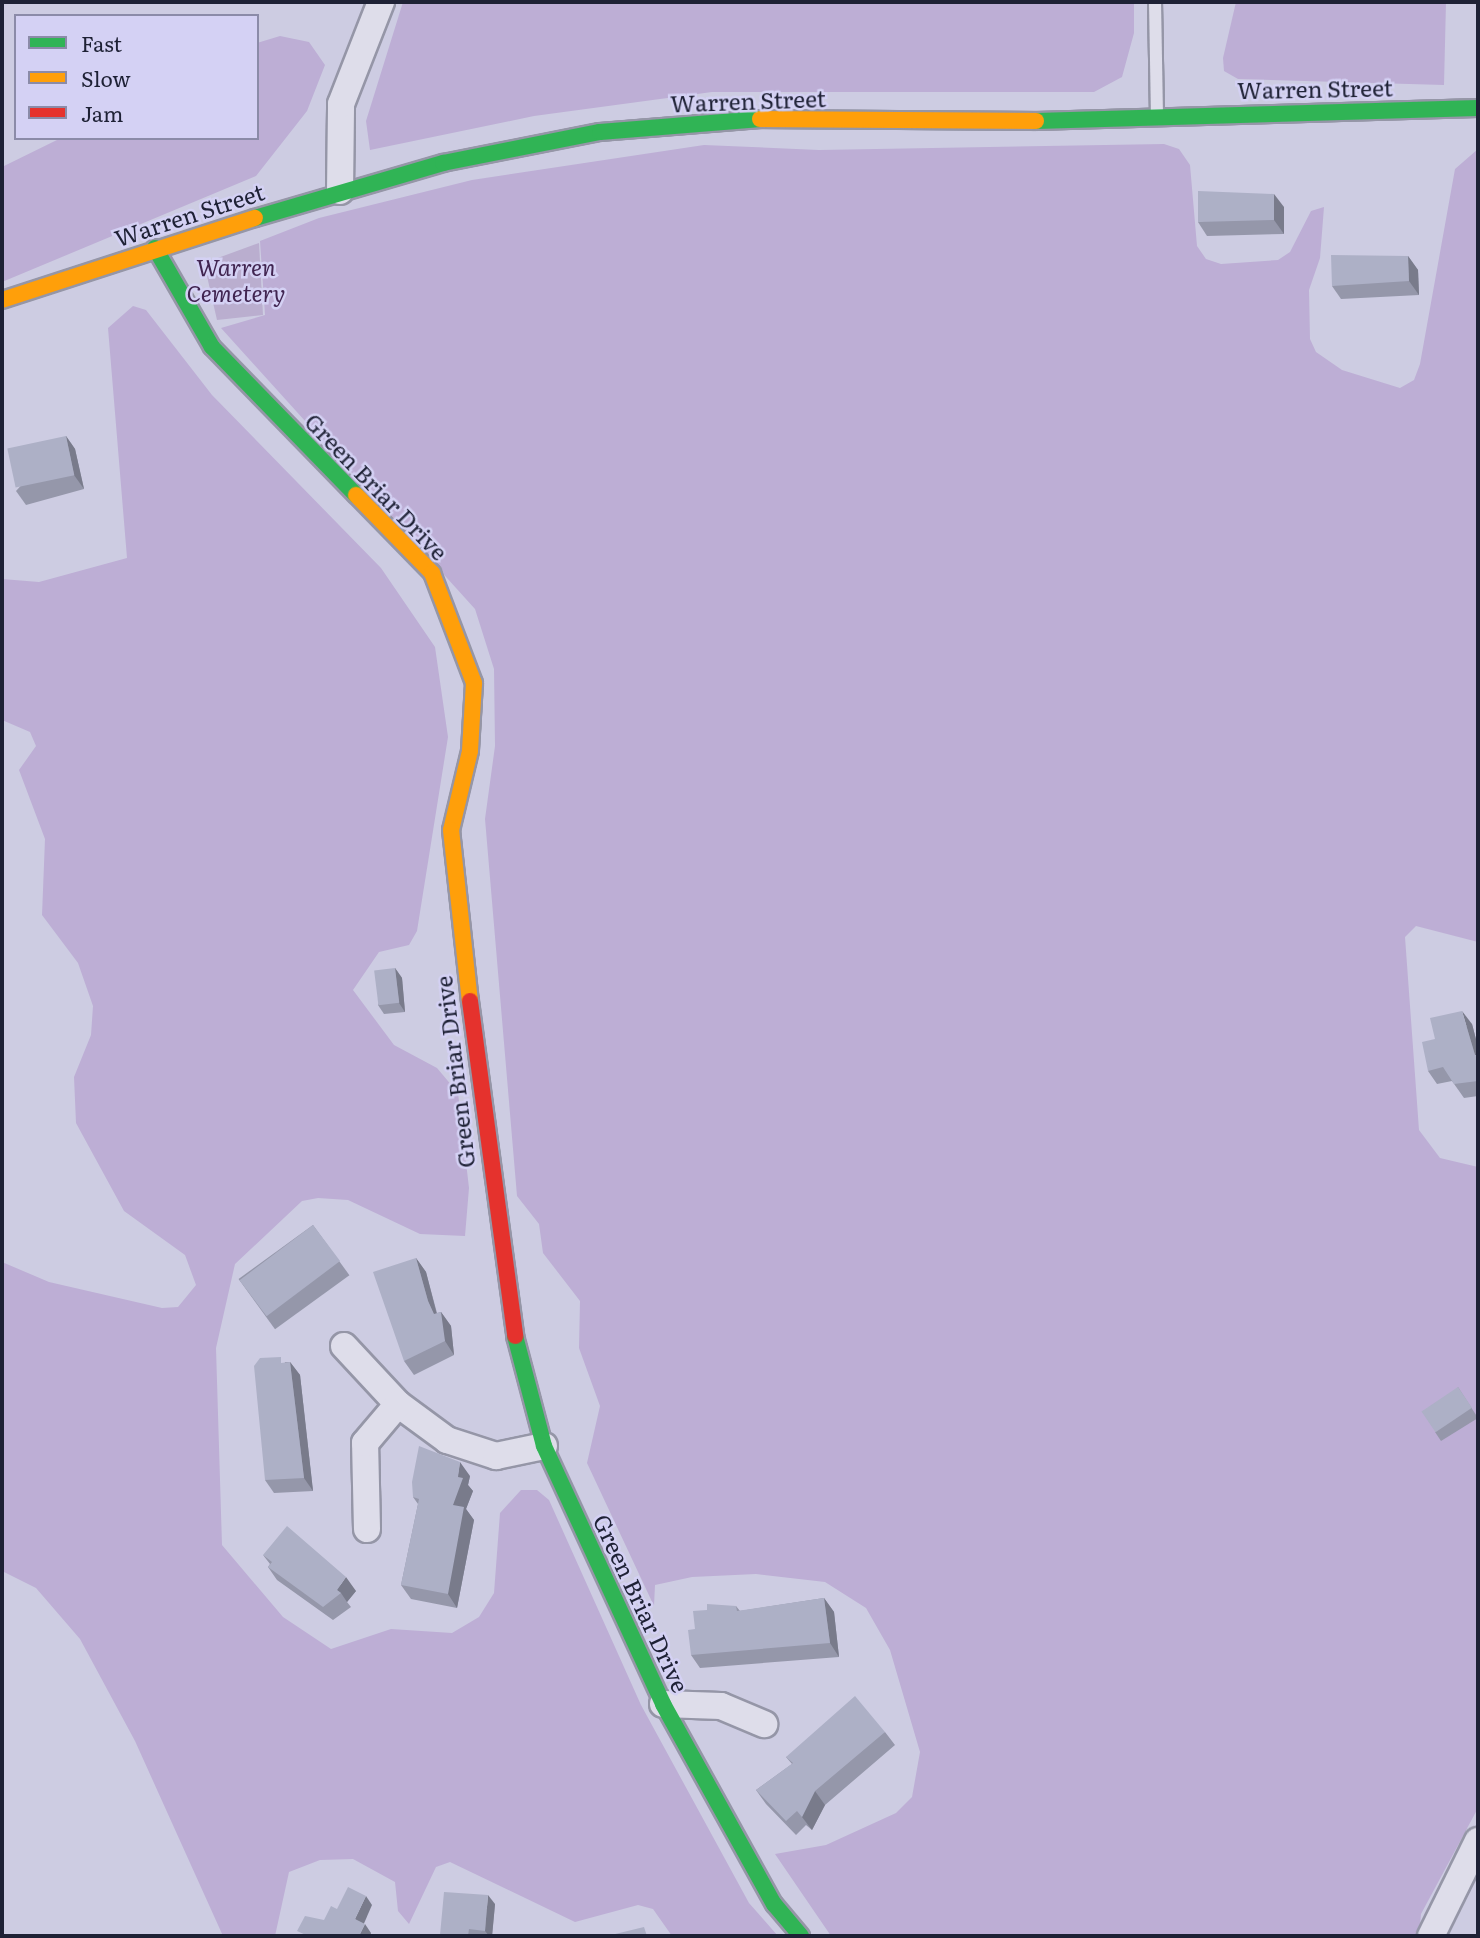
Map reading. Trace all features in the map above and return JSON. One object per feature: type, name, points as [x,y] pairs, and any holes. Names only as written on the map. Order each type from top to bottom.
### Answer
[{"type":"street","points":[[340,191],[341,104],[381,2]]},
{"type":"street","name":"Warren Street","points":[[2,300],[155,248],[340,191],[535,145],[715,119],[1009,122],[1157,113],[1478,108]]},
{"type":"street","name":"Green Briar Drive","points":[[155,248],[212,346],[432,573],[458,633],[474,683],[470,751],[450,830],[495,1220],[517,1346],[544,1446],[663,1704],[774,1904],[801,1936]]},
{"type":"street","points":[[344,1346],[398,1404],[447,1440],[496,1456],[544,1446]]},
{"type":"street","points":[[367,1529],[366,1443],[398,1404]]},
{"type":"street","points":[[663,1704],[721,1706],[764,1724]]},
{"type":"street","points":[[1431,1936],[1478,1841]]},
{"type":"lane","points":[[1155,2],[1157,113]]},
{"type":"shaded area","points":[[403,2],[1134,2],[1134,33],[1122,77],[1094,92],[712,92],[534,116],[370,150],[366,121]]},
{"type":"shaded area","points":[[1236,2],[1446,2],[1444,85],[1238,79],[1224,71],[1223,58]]},
{"type":"shaded area","points":[[280,36],[309,42],[325,65],[307,111],[256,176],[2,282],[2,167],[57,140],[259,140],[259,42]]},
{"type":"shaded area","points":[[1164,144],[1179,149],[1190,165],[1197,246],[1206,259],[1221,264],[1278,260],[1290,252],[1311,211],[1324,207],[1320,258],[1309,290],[1310,339],[1316,352],[1342,370],[1400,388],[1414,380],[1420,364],[1455,169],[1478,149],[1478,942],[1416,926],[1405,937],[1419,1130],[1440,1158],[1478,1167],[1478,1808],[1421,1914],[1419,1936],[831,1936],[775,1854],[826,1845],[896,1813],[912,1797],[920,1752],[890,1650],[866,1608],[825,1582],[756,1574],[692,1577],[655,1585],[654,1606],[587,1463],[600,1406],[579,1348],[580,1301],[543,1253],[539,1224],[517,1196],[485,819],[495,746],[494,669],[475,609],[221,328],[265,315],[260,241],[319,218],[472,180],[704,145],[819,150]]},
{"type":"shaded area","points":[[133,306],[146,310],[212,395],[381,568],[435,647],[448,737],[417,931],[409,945],[379,952],[353,990],[394,1045],[437,1068],[458,1093],[469,1188],[465,1236],[420,1234],[348,1200],[318,1198],[302,1201],[235,1264],[216,1348],[222,1545],[283,1617],[331,1649],[391,1629],[452,1633],[479,1617],[494,1593],[500,1513],[521,1490],[537,1490],[549,1500],[641,1705],[749,1903],[778,1936],[672,1936],[653,1909],[638,1905],[575,1922],[450,1862],[436,1867],[409,1924],[398,1911],[395,1882],[353,1859],[320,1860],[289,1872],[275,1936],[223,1936],[135,1741],[80,1639],[36,1588],[2,1571],[2,1262],[49,1282],[162,1308],[178,1307],[196,1285],[185,1255],[124,1211],[76,1123],[74,1077],[91,1035],[93,1006],[78,963],[42,915],[45,839],[19,770],[36,746],[30,732],[2,720],[2,579],[39,582],[127,558],[108,328]]},
{"type":"green space","name":"Warren Cemetery","points":[[259,243],[263,315],[217,320],[204,263]]},
{"type":"building","points":[[1198,191],[1274,194],[1274,220],[1198,222]]},
{"type":"building","points":[[1331,255],[1408,256],[1409,281],[1332,286]]},
{"type":"building","points":[[66,436],[74,475],[16,488],[7,448]]},
{"type":"building","points":[[395,968],[399,1003],[378,1005],[374,971]]},
{"type":"building","points":[[1462,1011],[1475,1055],[1478,1055],[1478,1081],[1454,1084],[1443,1067],[1428,1071],[1422,1042],[1435,1039],[1430,1018]]},
{"type":"building","points":[[313,1225],[340,1261],[267,1316],[240,1280]]},
{"type":"building","points":[[416,1258],[434,1314],[441,1312],[445,1341],[404,1361],[373,1272]]},
{"type":"building","points":[[281,1357],[281,1363],[290,1362],[304,1478],[265,1480],[254,1366],[260,1358]]},
{"type":"building","points":[[1458,1387],[1472,1408],[1436,1432],[1422,1412]]},
{"type":"building","points":[[419,1446],[460,1462],[458,1477],[463,1478],[453,1505],[464,1507],[448,1594],[401,1585],[419,1499],[413,1497],[412,1482]]},
{"type":"building","points":[[287,1526],[346,1577],[337,1590],[341,1593],[323,1607],[268,1567],[272,1562],[263,1555]]},
{"type":"building","points":[[824,1598],[830,1643],[691,1655],[688,1630],[695,1629],[693,1611],[707,1610],[707,1604],[736,1606],[737,1611]]},
{"type":"building","points":[[855,1696],[885,1732],[815,1791],[802,1817],[797,1811],[786,1821],[756,1790],[793,1763],[786,1757]]},
{"type":"building","points":[[348,1887],[366,1896],[355,1919],[365,1924],[359,1936],[308,1936],[297,1931],[305,1916],[324,1920],[331,1906],[337,1909]]},
{"type":"building","points":[[444,1892],[488,1895],[485,1931],[469,1929],[468,1936],[440,1935]]},
{"type":"building","points":[[644,1927],[647,1936],[607,1936]]},
{"type":"traffic: fast","points":[[1036,121],[1478,108]]},
{"type":"traffic: fast","points":[[255,218],[443,163],[600,132],[760,119]]},
{"type":"traffic: fast","points":[[155,248],[212,347],[356,495]]},
{"type":"traffic: fast","points":[[515,1336],[544,1446],[663,1704],[774,1904],[801,1936]]},
{"type":"traffic: slow","points":[[760,119],[1036,121]]},
{"type":"traffic: slow","points":[[2,300],[255,218]]},
{"type":"traffic: slow","points":[[356,495],[432,573],[474,683],[470,751],[451,830],[470,1001]]},
{"type":"traffic: jam","points":[[470,1001],[515,1336]]}]
